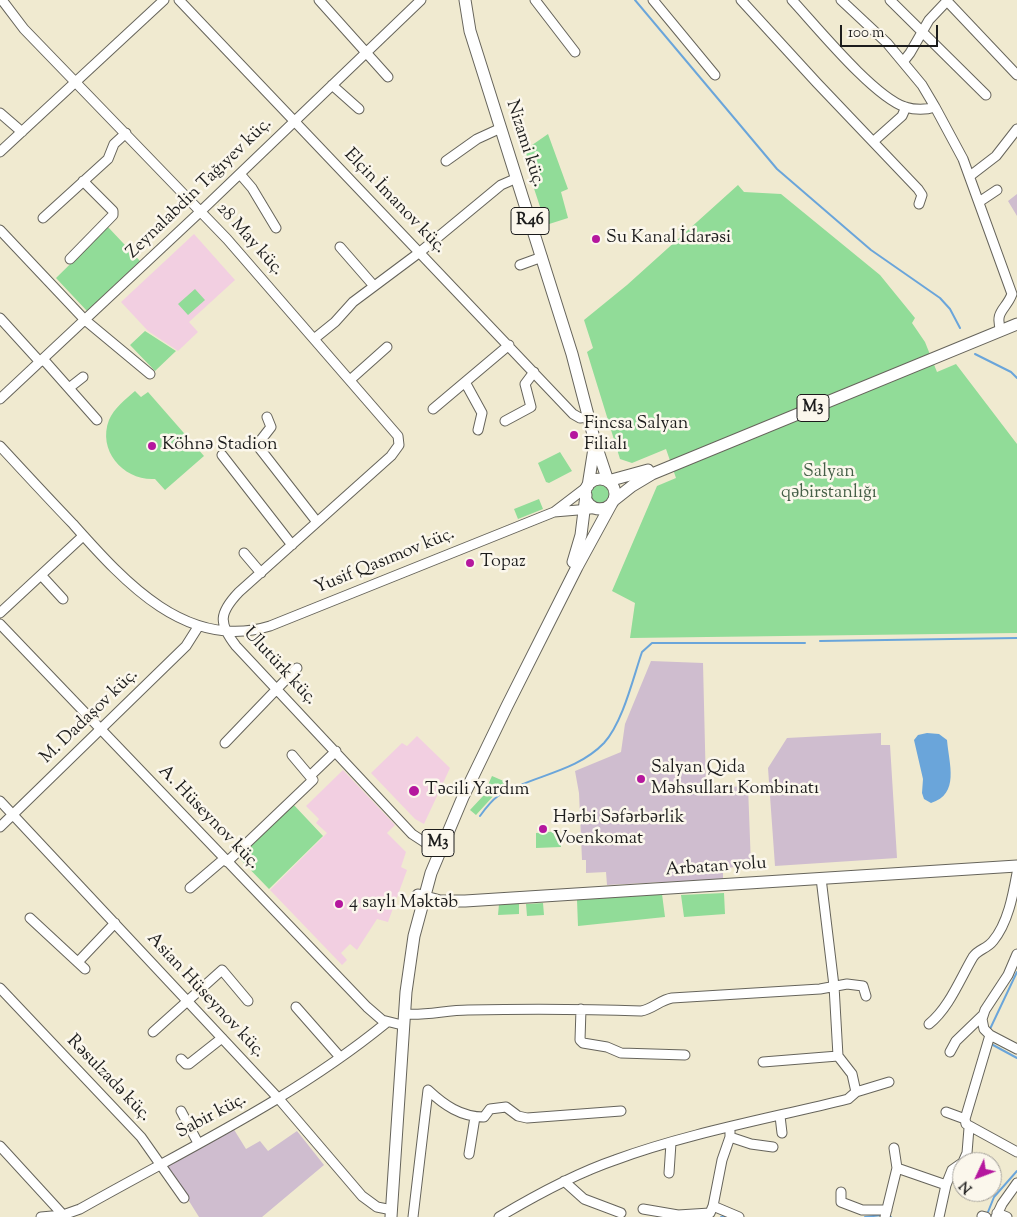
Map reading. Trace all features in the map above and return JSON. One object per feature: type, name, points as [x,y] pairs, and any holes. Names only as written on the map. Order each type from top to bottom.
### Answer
[{"type":"main road","name":"Nizami küç.","points":[[465,0],[470,31],[542,257],[608,481]]},
{"type":"main road","points":[[587,491],[599,479],[608,481],[649,469],[1000,328],[1017,318]]},
{"type":"main road","name":"M3","points":[[613,501],[632,486],[652,474],[1000,328],[1017,324]]},
{"type":"main road","points":[[595,442],[587,491],[590,503],[602,508],[613,501]]},
{"type":"main road","points":[[388,1214],[401,1019],[421,896],[476,770],[577,567],[613,501],[615,492],[608,481]]},
{"type":"main road","name":"M3","points":[[421,896],[435,849],[471,768],[573,561],[579,546],[587,491]]},
{"type":"main road","name":"Arbatan yolu","points":[[421,896],[440,901],[465,901],[1017,866]]},
{"type":"street","name":"28 May küç.","points":[[2,0],[24,29],[201,211],[394,430],[399,445],[391,456],[317,522]]},
{"type":"street","points":[[0,152],[164,0]]},
{"type":"street","name":"Elçin İmanov küç.","points":[[179,0],[576,417],[589,417]]},
{"type":"street","points":[[319,0],[388,77]]},
{"type":"street","name":"Zeynalabdin Tağıyev küç.","points":[[0,399],[86,320],[421,0]]},
{"type":"street","points":[[535,0],[575,52]]},
{"type":"street","points":[[653,0],[715,75]]},
{"type":"street","points":[[741,0],[817,83],[874,141],[922,195],[919,204]]},
{"type":"street","points":[[792,0],[878,91],[906,107],[926,109],[935,107]]},
{"type":"street","points":[[841,0],[870,26],[903,62],[935,107],[963,159],[1012,294],[999,314],[1000,328]]},
{"type":"street","points":[[890,0],[986,95]]},
{"type":"street","points":[[903,62],[928,20],[946,0],[1017,75]]},
{"type":"street","points":[[332,85],[359,109]]},
{"type":"street","points":[[874,141],[902,116],[906,107]]},
{"type":"street","points":[[0,113],[22,132]]},
{"type":"street","points":[[446,161],[477,139],[500,128]]},
{"type":"street","points":[[970,176],[996,156],[1017,129]]},
{"type":"street","points":[[43,218],[108,159],[114,144],[126,133]]},
{"type":"street","points":[[240,174],[252,188],[276,228]]},
{"type":"street","points":[[314,339],[335,322],[353,302],[420,252],[501,185],[517,178]]},
{"type":"street","points":[[70,260],[113,215],[113,211],[83,182]]},
{"type":"street","points":[[979,202],[998,190]]},
{"type":"street","points":[[0,230],[86,320],[150,374]]},
{"type":"street","points":[[340,247],[374,286]]},
{"type":"street","points":[[520,266],[542,257]]},
{"type":"street","points":[[0,318],[70,388],[98,420]]},
{"type":"street","points":[[433,409],[509,345]]},
{"type":"street","points":[[350,380],[387,347]]},
{"type":"street","points":[[505,421],[531,407],[525,384],[534,372]]},
{"type":"street","points":[[70,388],[83,377]]},
{"type":"street","points":[[465,382],[482,413],[478,430]]},
{"type":"street","points":[[226,632],[223,622],[226,607],[261,572],[317,522],[257,445],[271,428],[267,418]]},
{"type":"street","name":"Ulutürk küç.","points":[[0,446],[83,536],[144,595],[158,606],[198,627],[226,632],[236,646],[412,834],[435,849]]},
{"type":"street","points":[[222,454],[292,545]]},
{"type":"street","points":[[554,512],[587,491]]},
{"type":"street","points":[[554,512],[602,508]]},
{"type":"street","name":"Yusif Qasımov küç.","points":[[226,632],[250,631],[270,626],[554,512]]},
{"type":"street","points":[[0,613],[83,536]]},
{"type":"street","points":[[244,553],[261,572]]},
{"type":"street","points":[[40,575],[63,598]]},
{"type":"street","name":"A. Hüseynov küç.","points":[[0,624],[367,1007],[386,1023]]},
{"type":"street","name":"M. Dadaşov küç.","points":[[0,827],[186,646],[198,627]]},
{"type":"street","points":[[225,743],[297,668]]},
{"type":"street","points":[[311,775],[336,751]]},
{"type":"street","points":[[190,888],[226,860],[311,782],[313,778],[311,775],[292,755]]},
{"type":"street","name":"Asian Hüseynov küç.","points":[[0,801],[279,1099],[362,1196],[388,1214]]},
{"type":"street","points":[[929,1024],[940,1014],[976,952],[988,946],[997,936],[1012,901],[1017,873]]},
{"type":"street","points":[[821,878],[834,986],[838,1056],[852,1074],[856,1092]]},
{"type":"street","points":[[30,918],[85,969]]},
{"type":"street","points":[[78,962],[115,924]]},
{"type":"street","points":[[950,1052],[956,1041],[983,1015],[1008,975],[1017,954]]},
{"type":"street","points":[[153,1032],[222,970],[248,1001]]},
{"type":"street","points":[[386,1023],[442,1010],[580,1009],[641,1011],[672,998],[820,990],[834,986],[860,984],[864,988],[866,996]]},
{"type":"street","name":"Rəsulzadə küç.","points":[[0,988],[141,1137],[184,1198]]},
{"type":"street","points":[[296,1007],[340,1057]]},
{"type":"street","points":[[580,1009],[580,1040],[583,1043],[607,1047],[620,1053],[685,1055]]},
{"type":"street","points":[[983,1015],[982,1024],[990,1035],[1017,1049]]},
{"type":"street","name":"Sabir küç.","points":[[41,1217],[64,1216],[80,1209],[279,1099],[386,1023]]},
{"type":"street","points":[[967,1152],[967,1124],[990,1035]]},
{"type":"street","points":[[181,1059],[186,1064],[189,1064],[222,1038]]},
{"type":"street","points":[[763,1062],[838,1056]]},
{"type":"street","points":[[499,1217],[564,1181],[614,1160],[671,1144],[730,1132],[780,1116],[848,1099],[856,1092],[890,1082]]},
{"type":"street","points":[[413,1217],[428,1090],[447,1106],[476,1117],[484,1117],[494,1108],[506,1107],[518,1116],[527,1118],[621,1111]]},
{"type":"street","points":[[181,1111],[198,1143]]},
{"type":"street","points":[[946,1112],[1017,1152]]},
{"type":"street","points":[[780,1116],[782,1133]]},
{"type":"street","points":[[469,1154],[476,1117]]},
{"type":"street","points":[[730,1132],[751,1144],[772,1147]]},
{"type":"street","points":[[643,1209],[678,1214],[710,1213],[730,1132]]},
{"type":"street","points":[[670,1173],[671,1144]]},
{"type":"street","points":[[841,1192],[841,1202],[856,1209],[886,1214],[897,1168],[894,1148]]},
{"type":"street","points":[[2,1152],[64,1216]]},
{"type":"street","points":[[897,1168],[946,1184]]},
{"type":"street","points":[[939,1217],[946,1184],[952,1170]]},
{"type":"street","points":[[564,1181],[569,1188],[584,1199],[621,1213]]},
{"type":"street","points":[[1007,1217],[997,1215],[1017,1183]]},
{"type":"street","points":[[713,1206],[739,1217]]},
{"type":"shaded area","points":[[1017,194],[1017,216],[1008,201]]},
{"type":"shaded area","points":[[194,234],[235,280],[189,322],[198,332],[178,351],[148,331],[121,302]]},
{"type":"shaded area","name":"Salyan Qida Məhsulları Kombinatı","points":[[651,661],[703,663],[706,788],[748,786],[751,866],[723,868],[723,879],[607,885],[606,872],[586,873],[586,860],[582,860],[579,793],[575,771],[621,752],[625,724]]},
{"type":"shaded area","points":[[881,733],[881,745],[890,745],[897,858],[775,866],[768,768],[787,738]]},
{"type":"shaded area","name":"Təcili Yardım","points":[[417,736],[450,768],[424,824],[415,819],[371,773],[402,743],[407,746]]},
{"type":"shaded area","name":"4 saylı Məktəb","points":[[343,770],[395,825],[387,833],[406,852],[401,867],[407,870],[388,922],[377,919],[357,950],[350,944],[341,953],[347,960],[342,965],[270,890],[327,833],[316,823],[319,819],[306,806]]},
{"type":"shaded area","points":[[233,1128],[246,1149],[260,1141],[268,1151],[297,1131],[324,1165],[262,1217],[199,1217],[167,1166]]},
{"type":"green space","points":[[548,134],[568,189],[561,192],[568,218],[546,225],[522,152]]},
{"type":"green space","name":"Salyan qəbirstanlığı","points":[[738,185],[744,192],[781,194],[880,275],[915,318],[912,323],[925,342],[937,372],[956,364],[1017,444],[1017,633],[630,638],[635,603],[612,591],[657,486],[676,478],[666,449],[632,463],[620,459],[587,352],[593,348],[584,320],[627,285]]},
{"type":"green space","points":[[108,227],[140,261],[87,311],[56,278]]},
{"type":"green space","points":[[195,289],[205,300],[188,315],[178,304]]},
{"type":"green space","points":[[145,331],[176,351],[155,371],[130,345]]},
{"type":"green space","name":"Köhnə Stadion","points":[[135,391],[141,397],[148,392],[204,456],[165,490],[155,479],[133,475],[124,469],[110,453],[106,432],[109,420],[120,404]]},
{"type":"green space","points":[[560,452],[572,471],[549,483],[546,482],[538,463]]},
{"type":"green space","points":[[600,485],[606,488],[609,494],[606,500],[600,503],[594,500],[591,494],[594,488]]},
{"type":"green space","points":[[539,499],[543,509],[518,519],[514,509]]},
{"type":"green space","points":[[492,776],[506,782],[476,815],[470,810],[483,796]]},
{"type":"green space","points":[[292,803],[323,836],[269,889],[237,856]]},
{"type":"green space","points":[[560,831],[561,847],[536,848],[536,833]]},
{"type":"green space","points":[[724,893],[725,914],[684,917],[681,895]]},
{"type":"green space","points":[[662,894],[665,917],[578,926],[577,900]]},
{"type":"green space","points":[[519,903],[519,914],[498,915],[499,904]]},
{"type":"green space","points":[[543,903],[544,915],[527,916],[526,904]]},
{"type":"water","points":[[927,733],[939,734],[947,740],[951,777],[946,793],[940,799],[931,803],[924,799],[922,793],[923,779],[914,740],[918,735]]},
{"type":"waterway","points":[[635,0],[777,169],[871,250],[940,298],[950,309],[960,328]]},
{"type":"waterway","points":[[975,354],[1011,372],[1017,378]]},
{"type":"waterway","points":[[820,641],[1017,638]]},
{"type":"waterway","points":[[480,816],[498,796],[580,761],[604,743],[617,724],[642,652],[652,643],[805,643]]},
{"type":"waterway","points":[[990,1029],[1017,972]]},
{"type":"waterway","points":[[993,1045],[1017,1058]]},
{"type":"waterway","points":[[988,1212],[994,1197],[1017,1171]]},
{"type":"waterway","points":[[865,1217],[882,1215]]},
{"type":"waterway","points":[[721,1217],[726,1217]]},
{"type":"place","name":"Su Kanal İdarəsi","points":[[596,239]]},
{"type":"place","name":"Fincsa Salyan Filialı","points":[[574,435]]},
{"type":"place","name":"Köhnə Stadion","points":[[152,446]]},
{"type":"place","name":"Topaz","points":[[470,563]]},
{"type":"place","name":"Salyan Qida Məhsulları Kombinatı","points":[[641,779]]},
{"type":"place","name":"Təcili Yardım","points":[[414,791]]},
{"type":"place","name":"Hərbi Səfərbərlik Voenkomat","points":[[543,829]]},
{"type":"place","name":"4 saylı Məktəb","points":[[339,904]]}]
